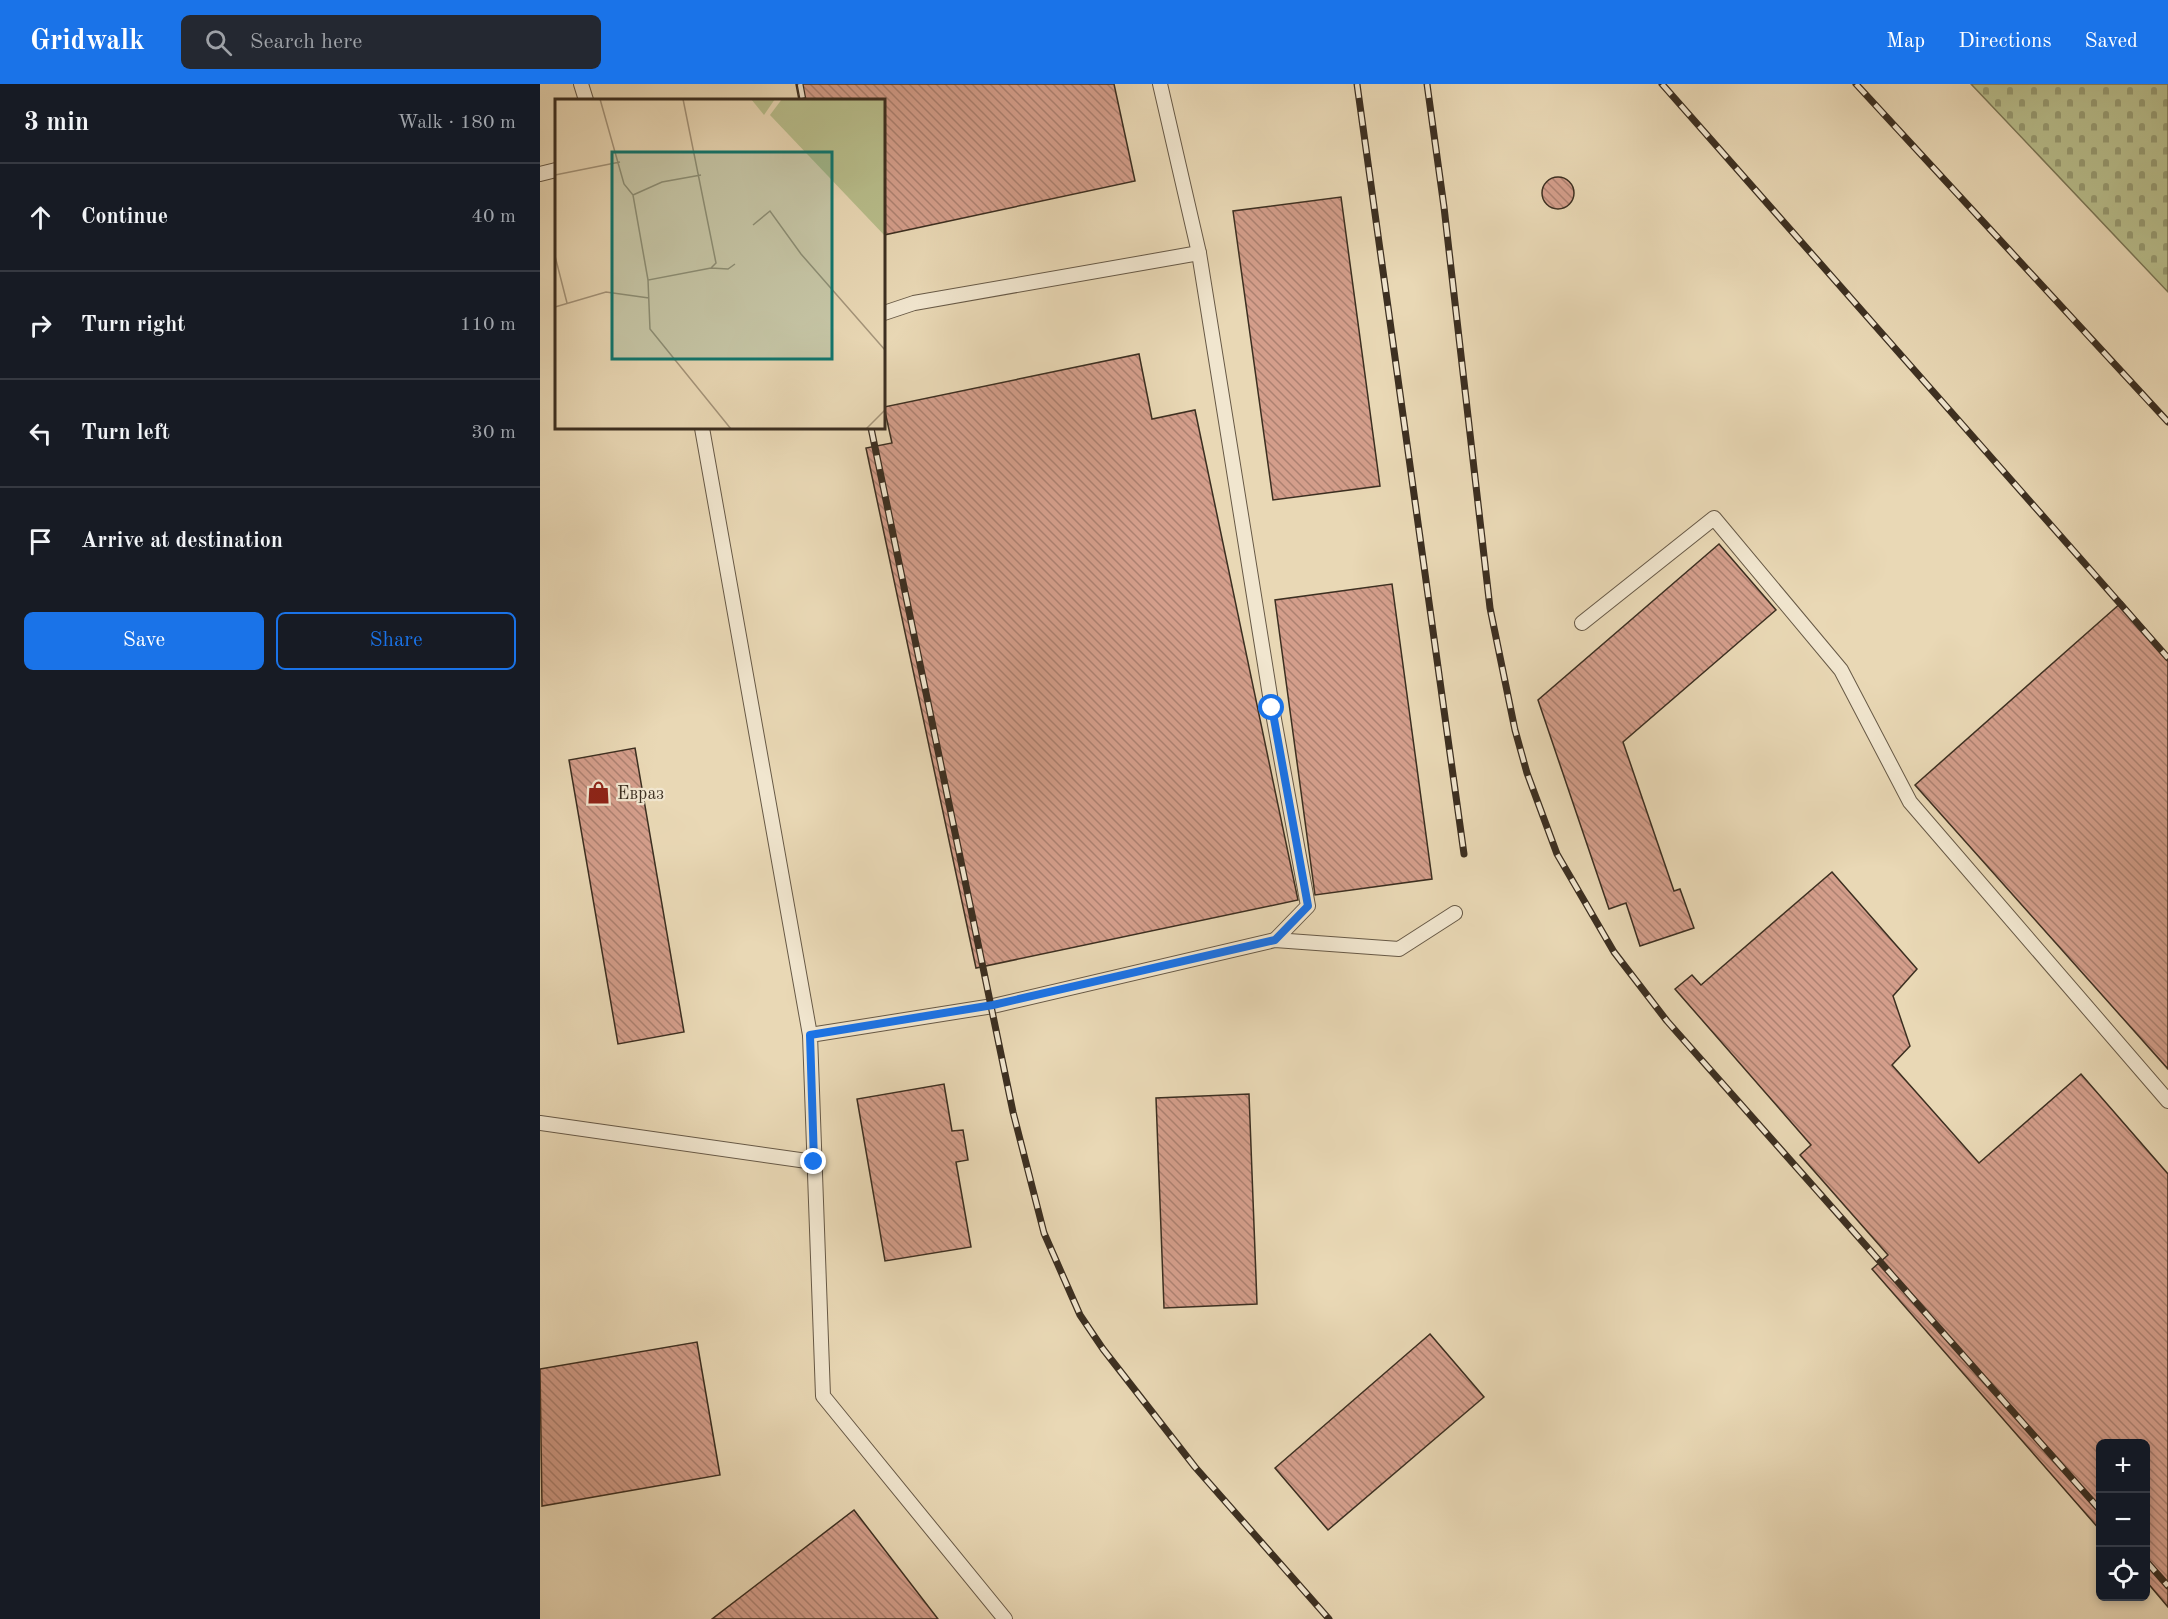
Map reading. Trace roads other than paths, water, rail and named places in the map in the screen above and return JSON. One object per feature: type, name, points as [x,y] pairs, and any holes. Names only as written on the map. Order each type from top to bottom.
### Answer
[{"type":"lane","points":[[581,84],[586,99]]},
{"type":"lane","points":[[1160,84],[1199,253],[1272,708],[1308,906],[1275,940]]},
{"type":"lane","points":[[540,174],[555,170]]},
{"type":"lane","points":[[885,313],[914,303],[1199,253]]},
{"type":"lane","points":[[702,429],[810,1035],[823,1396],[1005,1619]]},
{"type":"lane","points":[[1582,624],[1714,518],[1841,670],[1910,802],[2168,1101]]},
{"type":"lane","points":[[810,1035],[993,1005],[1275,940],[1400,950],[1455,913]]},
{"type":"lane","points":[[540,1123],[814,1162]]},
{"type":"railway","points":[[800,84],[803,99]]},
{"type":"railway","points":[[1357,84],[1464,854]]},
{"type":"railway","points":[[1427,84],[1444,207],[1490,608],[1515,730],[1527,773],[1557,854],[1614,952],[1667,1021],[2096,1505]]},
{"type":"railway","points":[[1662,84],[2168,658]]},
{"type":"railway","points":[[1856,84],[2168,422]]},
{"type":"railway","points":[[871,429],[1013,1112],[1044,1233],[1080,1315],[1103,1349],[1195,1467],[1329,1619]]},
{"type":"railway","points":[[2150,1566],[2168,1586]]},
{"type":"place","name":"Евраз","points":[[599,793]]}]
